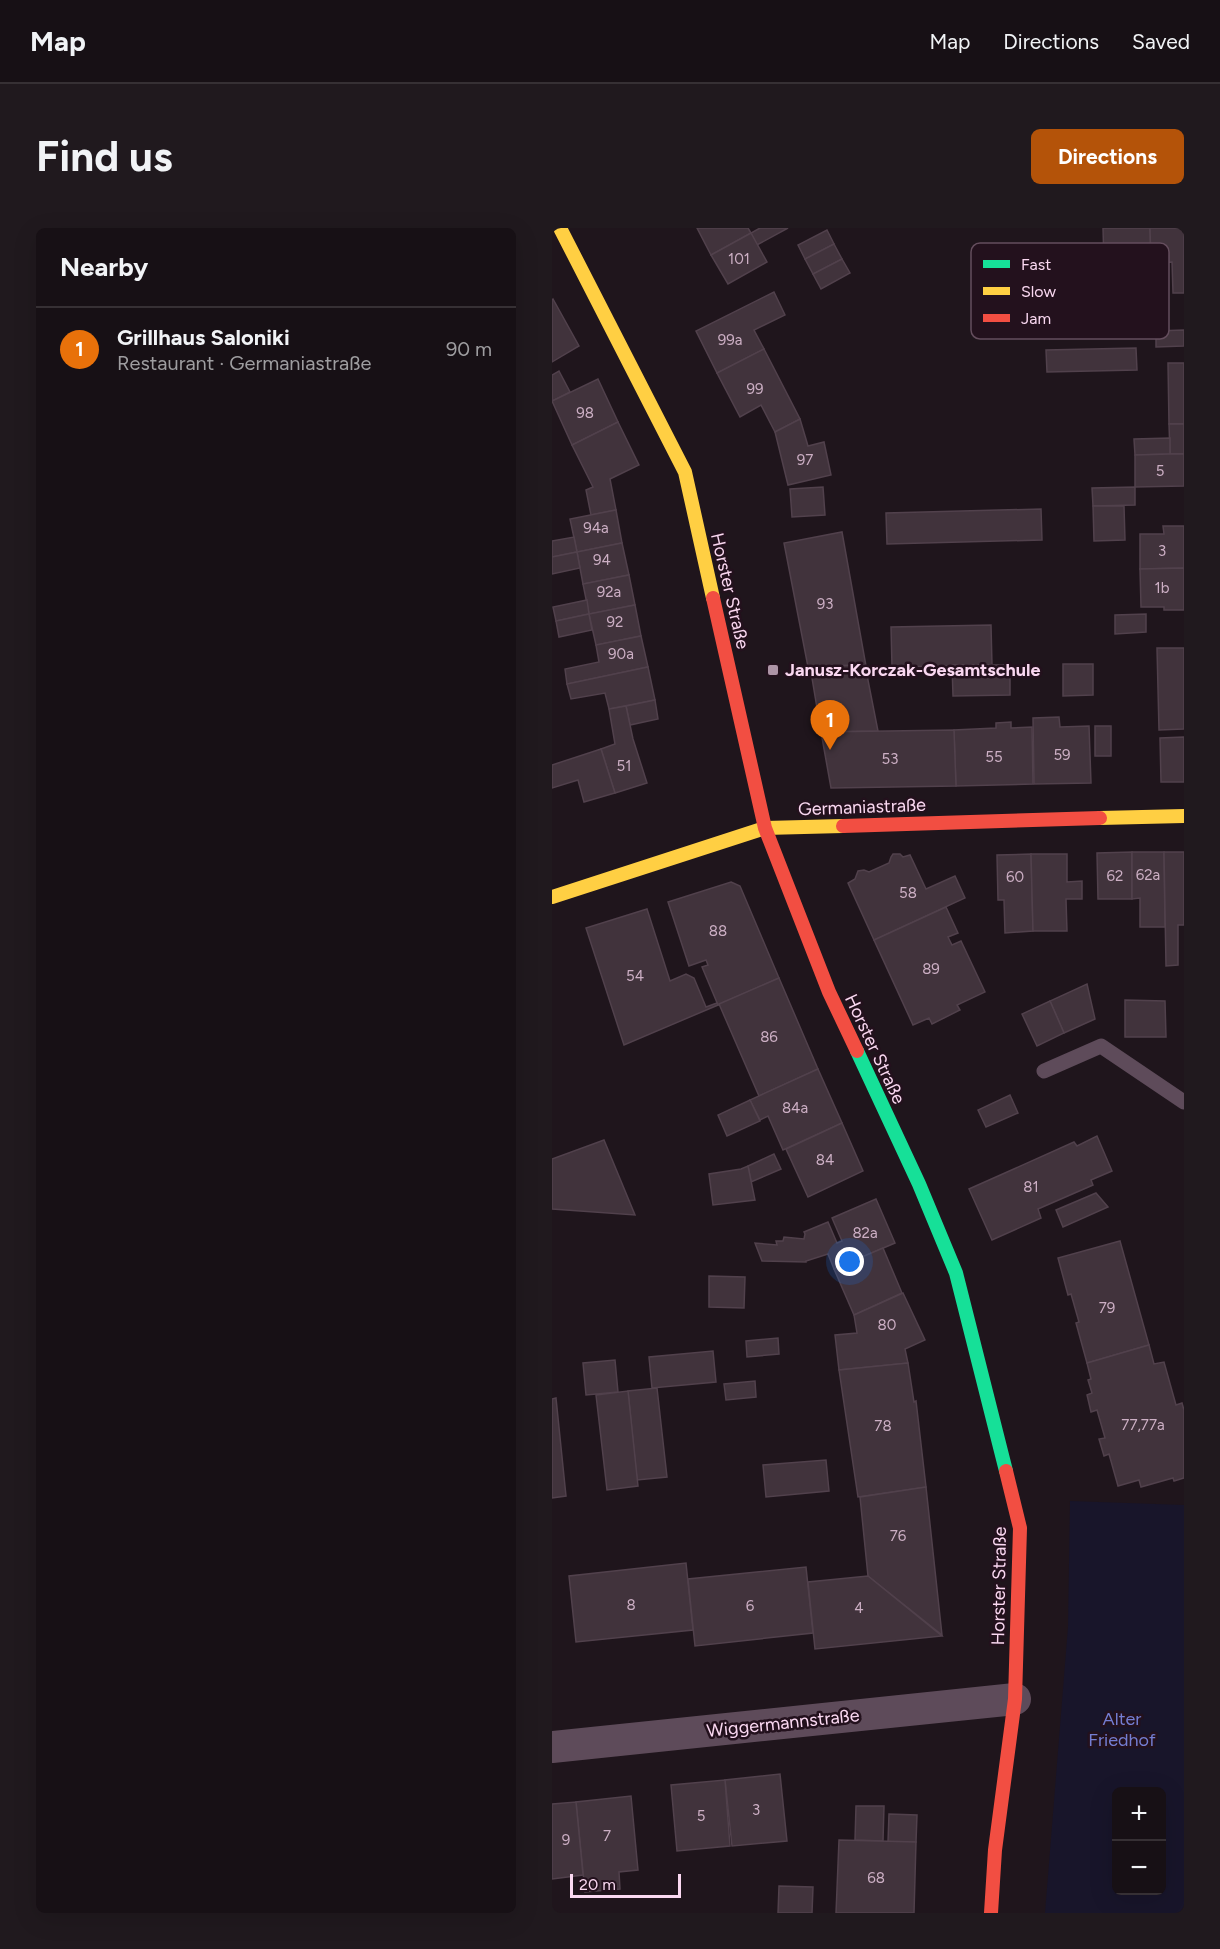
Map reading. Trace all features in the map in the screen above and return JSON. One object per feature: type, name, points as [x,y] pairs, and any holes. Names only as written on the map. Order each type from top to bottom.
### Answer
[{"type":"main road","name":"Horster Straße","points":[[560,228],[686,472],[765,828],[829,992],[919,1184],[956,1273],[1020,1528],[1015,1699],[995,1850],[991,1913]]},
{"type":"main road","name":"Germaniastraße","points":[[552,897],[765,828],[1184,816]]},
{"type":"street","name":"Wiggermannstraße","points":[[552,1747],[1015,1699]]},
{"type":"lane","points":[[1044,1071],[1101,1046],[1184,1102]]},
{"type":"green space","name":"Alter Friedhof","points":[[1070,1501],[1184,1505],[1184,1913],[1045,1913],[1068,1627]]},
{"type":"building","points":[[697,228],[748,228],[751,233],[711,255]]},
{"type":"building","points":[[760,228],[788,228],[757,245],[751,233]]},
{"type":"building","points":[[1103,228],[1150,228],[1150,243],[1103,243]]},
{"type":"building","points":[[1150,228],[1184,228],[1184,293],[1173,293],[1169,243],[1150,243]]},
{"type":"building","points":[[827,230],[834,244],[805,259],[798,245]]},
{"type":"building","points":[[751,233],[767,262],[728,284],[711,255]]},
{"type":"building","points":[[834,244],[842,259],[813,274],[805,259]]},
{"type":"building","points":[[842,259],[850,273],[821,289],[813,274]]},
{"type":"building","points":[[774,292],[785,315],[754,330],[764,349],[717,373],[696,331]]},
{"type":"building","points":[[552,300],[579,346],[552,362]]},
{"type":"building","points":[[1184,330],[1184,346],[1156,347],[1156,339],[1169,339],[1169,331]]},
{"type":"building","points":[[1136,348],[1137,370],[1047,372],[1046,350]]},
{"type":"building","points":[[764,349],[800,419],[775,432],[761,405],[740,417],[717,373]]},
{"type":"building","points":[[1168,363],[1184,363],[1184,424],[1169,424]]},
{"type":"building","points":[[559,371],[570,392],[552,401],[552,375]]},
{"type":"building","points":[[598,379],[618,422],[572,445],[552,401]]},
{"type":"building","points":[[800,419],[808,446],[824,442],[831,475],[788,485],[775,432]]},
{"type":"building","points":[[618,422],[639,465],[610,479],[616,510],[591,515],[586,490],[593,487],[572,445]]},
{"type":"building","points":[[1169,424],[1184,424],[1184,454],[1170,454]]},
{"type":"building","points":[[1170,438],[1170,454],[1135,455],[1134,439]]},
{"type":"building","points":[[1184,454],[1184,486],[1135,487],[1135,455]]},
{"type":"building","points":[[823,487],[825,515],[792,517],[790,489]]},
{"type":"building","points":[[1135,487],[1135,505],[1093,506],[1092,488]]},
{"type":"building","points":[[1093,506],[1124,506],[1125,540],[1094,541]]},
{"type":"building","points":[[1041,509],[1042,540],[887,544],[886,513]]},
{"type":"building","points":[[616,510],[622,543],[577,552],[570,519]]},
{"type":"building","points":[[1163,526],[1184,526],[1184,568],[1140,569],[1140,534],[1164,534]]},
{"type":"building","points":[[842,532],[866,666],[808,667],[784,543]]},
{"type":"building","points":[[574,537],[577,552],[552,557],[552,541]]},
{"type":"building","points":[[622,543],[629,575],[583,584],[577,552]]},
{"type":"building","points":[[577,552],[580,568],[552,574],[552,557]]},
{"type":"building","points":[[1184,568],[1184,610],[1141,607],[1140,569]]},
{"type":"building","points":[[629,575],[635,605],[589,614],[583,584]]},
{"type":"building","points":[[587,600],[589,614],[556,621],[553,607]]},
{"type":"building","points":[[635,605],[641,636],[596,645],[589,614]]},
{"type":"building","points":[[589,614],[592,630],[559,637],[556,621]]},
{"type":"building","points":[[1146,614],[1146,632],[1115,634],[1115,615]]},
{"type":"building","points":[[991,625],[992,665],[892,667],[891,627]]},
{"type":"building","points":[[641,636],[648,667],[567,684],[565,669],[599,662],[596,645]]},
{"type":"building","points":[[1157,648],[1184,648],[1184,729],[1159,730]]},
{"type":"building","points":[[1063,664],[1093,664],[1093,695],[1063,696]]},
{"type":"building","points":[[865,665],[878,731],[821,732],[810,666]]},
{"type":"building","points":[[952,665],[1010,665],[1010,695],[953,696]]},
{"type":"building","points":[[648,667],[655,700],[609,709],[605,693],[571,699],[567,684]]},
{"type":"building","points":[[655,700],[658,719],[630,725],[626,706]]},
{"type":"building","points":[[626,706],[633,739],[647,783],[615,793],[601,749],[615,744],[609,709]]},
{"type":"building","points":[[1059,717],[1060,727],[1089,726],[1091,783],[1034,784],[1033,718]]},
{"type":"building","points":[[1011,722],[1011,728],[1032,727],[1033,784],[956,786],[954,730],[996,728],[996,723]]},
{"type":"building","points":[[1095,726],[1111,726],[1111,756],[1095,756]]},
{"type":"building","points":[[954,730],[956,786],[831,788],[821,732]]},
{"type":"building","points":[[1184,737],[1184,782],[1161,782],[1160,738]]},
{"type":"building","points":[[601,749],[615,793],[584,802],[578,780],[552,788],[552,765]]},
{"type":"building","points":[[1132,852],[1132,899],[1098,899],[1097,853]]},
{"type":"building","points":[[1132,852],[1164,852],[1165,927],[1140,927],[1140,898],[1132,899]]},
{"type":"building","points":[[1164,852],[1184,852],[1184,925],[1178,925],[1178,965],[1166,966]]},
{"type":"building","points":[[893,854],[900,854],[903,857],[910,855],[926,889],[955,876],[965,898],[874,940],[848,883],[855,879],[858,871],[869,872],[889,863]]},
{"type":"building","points":[[1031,854],[1033,931],[1005,933],[1004,900],[998,900],[997,855]]},
{"type":"building","points":[[1031,854],[1067,854],[1067,882],[1082,881],[1082,899],[1066,899],[1067,931],[1033,931]]},
{"type":"building","points":[[731,882],[740,886],[779,978],[718,1005],[702,967],[708,965],[706,960],[689,966],[668,902]]},
{"type":"building","points":[[946,907],[958,933],[948,937],[952,945],[961,941],[985,992],[957,1005],[960,1010],[932,1024],[929,1018],[913,1025],[874,940]]},
{"type":"building","points":[[647,909],[670,981],[686,974],[694,978],[706,1007],[717,1003],[718,1005],[624,1045],[586,928]]},
{"type":"building","points":[[779,978],[818,1069],[759,1096],[719,1004]]},
{"type":"building","points":[[1087,984],[1095,1019],[1064,1033],[1050,1001]]},
{"type":"building","points":[[1125,1000],[1165,1001],[1166,1037],[1125,1037]]},
{"type":"building","points":[[1050,1001],[1064,1033],[1037,1046],[1022,1014]]},
{"type":"building","points":[[818,1069],[842,1123],[783,1150],[768,1116],[760,1120],[750,1100]]},
{"type":"building","points":[[1010,1095],[1018,1113],[986,1127],[978,1110]]},
{"type":"building","points":[[750,1100],[760,1121],[727,1136],[718,1115]]},
{"type":"building","points":[[842,1123],[863,1171],[808,1197],[786,1149]]},
{"type":"building","points":[[1097,1136],[1112,1171],[1091,1180],[1093,1185],[1038,1209],[1041,1218],[992,1240],[969,1189],[1074,1142],[1077,1146]]},
{"type":"building","points":[[604,1140],[635,1215],[552,1209],[552,1159]]},
{"type":"building","points":[[774,1154],[781,1169],[751,1182],[748,1166]]},
{"type":"building","points":[[748,1166],[755,1200],[713,1205],[709,1174]]},
{"type":"building","points":[[1096,1193],[1108,1207],[1063,1227],[1056,1210]]},
{"type":"building","points":[[876,1199],[895,1243],[834,1269],[828,1254],[806,1262],[762,1261],[755,1243],[777,1245],[776,1241],[783,1241],[784,1237],[804,1239],[804,1232],[828,1222],[837,1243],[842,1241],[832,1218]]},
{"type":"building","points":[[1120,1241],[1149,1345],[1087,1363],[1076,1323],[1079,1322],[1071,1294],[1068,1295],[1058,1258]]},
{"type":"building","points":[[883,1248],[902,1293],[854,1315],[834,1269]]},
{"type":"building","points":[[709,1276],[745,1277],[744,1308],[709,1307]]},
{"type":"building","points":[[903,1293],[925,1340],[905,1349],[908,1363],[839,1370],[835,1335],[857,1333],[854,1315]]},
{"type":"building","points":[[778,1338],[779,1354],[747,1357],[746,1341]]},
{"type":"building","points":[[1149,1345],[1154,1364],[1164,1362],[1176,1405],[1182,1403],[1184,1410],[1184,1478],[1174,1481],[1173,1478],[1141,1487],[1139,1480],[1118,1486],[1109,1454],[1104,1456],[1099,1439],[1105,1438],[1097,1410],[1091,1412],[1087,1395],[1092,1393],[1088,1380],[1091,1379],[1087,1363]]},
{"type":"building","points":[[713,1351],[716,1382],[652,1388],[649,1357]]},
{"type":"building","points":[[615,1360],[618,1392],[586,1395],[583,1363]]},
{"type":"building","points":[[908,1363],[914,1402],[916,1401],[926,1487],[858,1497],[839,1370]]},
{"type":"building","points":[[755,1381],[756,1397],[726,1400],[724,1384]]},
{"type":"building","points":[[657,1388],[667,1477],[637,1480],[628,1391]]},
{"type":"building","points":[[628,1391],[638,1486],[607,1490],[596,1395]]},
{"type":"building","points":[[556,1398],[566,1496],[552,1498],[552,1399]]},
{"type":"building","points":[[826,1460],[829,1491],[766,1497],[763,1465]]},
{"type":"building","points":[[926,1487],[942,1635],[868,1576],[860,1497]]},
{"type":"building","points":[[686,1563],[693,1630],[576,1642],[569,1576]]},
{"type":"building","points":[[806,1567],[813,1633],[695,1646],[688,1579]]},
{"type":"building","points":[[868,1576],[942,1636],[815,1649],[808,1582]]},
{"type":"building","points":[[780,1774],[787,1841],[732,1846],[725,1780]]},
{"type":"building","points":[[725,1780],[730,1846],[677,1851],[671,1785]]},
{"type":"building","points":[[631,1796],[638,1870],[619,1872],[620,1889],[585,1892],[576,1802]]},
{"type":"building","points":[[576,1802],[583,1875],[552,1879],[552,1804]]},
{"type":"building","points":[[856,1806],[884,1806],[883,1841],[855,1840]]},
{"type":"building","points":[[889,1814],[917,1815],[916,1842],[888,1842]]},
{"type":"building","points":[[839,1840],[916,1842],[914,1913],[836,1913]]},
{"type":"building","points":[[779,1886],[813,1887],[812,1913],[778,1913]]},
{"type":"traffic: fast","points":[[857,1051],[919,1184],[956,1273],[1006,1471]]},
{"type":"traffic: slow","points":[[560,228],[685,472],[713,598]]},
{"type":"traffic: slow","points":[[1100,818],[1184,816]]},
{"type":"traffic: slow","points":[[552,897],[765,828],[843,826]]},
{"type":"traffic: jam","points":[[713,598],[765,828],[829,992],[857,1051]]},
{"type":"traffic: jam","points":[[843,826],[1100,818]]},
{"type":"traffic: jam","points":[[991,1913],[995,1850],[1015,1699],[1020,1528],[1006,1471]]},
{"type":"place","name":"Janusz-Korczak-Gesamtschule","points":[[773,670]]},
{"type":"place","name":"Grillhaus Saloniki","points":[[830,750]]}]
